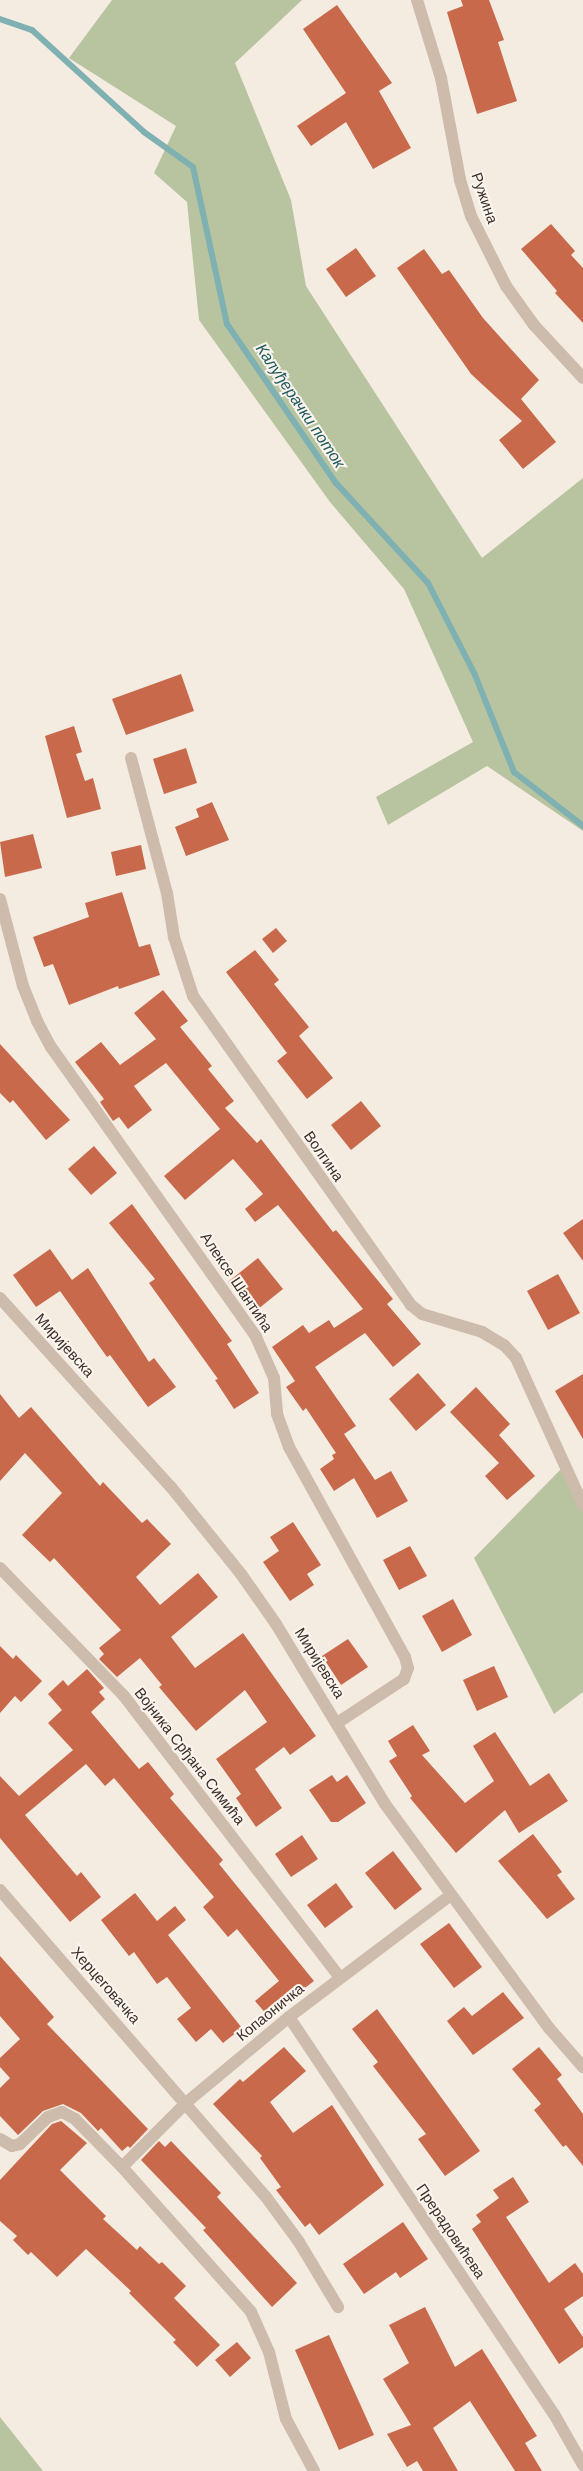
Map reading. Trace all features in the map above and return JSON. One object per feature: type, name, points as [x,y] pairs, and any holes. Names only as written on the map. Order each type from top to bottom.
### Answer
[{"type":"street","name":"Ружина","points":[[417,0],[441,78],[460,180],[471,216],[506,286],[534,325],[583,378]]},
{"type":"street","name":"Волгина","points":[[130,758],[162,872],[174,937],[193,996],[411,1306],[422,1314],[482,1332],[504,1345],[516,1358],[583,1505]]},
{"type":"street","name":"Алексе Шантића","points":[[0,899],[23,986],[37,1021],[57,1055],[127,1150],[256,1337],[274,1378],[277,1414],[289,1447],[405,1657],[408,1668],[404,1679],[337,1723]]},
{"type":"street","name":"Миријевска","points":[[0,1298],[166,1481],[235,1567],[276,1624],[385,1804],[549,2028],[583,2067]]},
{"type":"street","name":"Војника Срђана Симића","points":[[0,1568],[124,1696],[339,1976]]},
{"type":"street","name":"Херцеговачка","points":[[0,1890],[187,2102],[277,2212],[319,2272],[338,2307]]},
{"type":"street","name":"Копаоничка","points":[[122,2167],[187,2102],[289,2017],[339,1976],[451,1895]]},
{"type":"street","name":"Прерадовићева","points":[[289,2017],[554,2414],[583,2465]]},
{"type":"street","points":[[0,2139],[12,2146],[20,2144],[48,2117],[62,2112],[75,2119],[122,2167],[251,2312],[269,2352],[286,2419],[314,2471]]},
{"type":"green space","points":[[112,0],[302,0],[235,63],[291,200],[306,286],[482,558],[583,478],[583,831],[487,766],[388,825],[376,797],[473,742],[404,589],[330,502],[199,320],[187,202],[154,173],[176,126],[69,58]]},
{"type":"green space","points":[[563,1467],[583,1508],[583,1692],[554,1714],[474,1558]]},
{"type":"green space","points":[[0,2417],[43,2471],[0,2471]]},
{"type":"building","points":[[461,0],[489,0],[504,40],[498,42],[517,101],[477,114],[447,12],[463,6]]},
{"type":"building","points":[[337,5],[392,83],[379,91],[411,148],[373,169],[346,122],[311,146],[297,126],[346,93],[303,29]]},
{"type":"building","points":[[551,224],[575,251],[571,255],[583,268],[583,323],[555,293],[557,291],[521,249]]},
{"type":"building","points":[[356,248],[376,276],[346,297],[326,269]]},
{"type":"building","points":[[424,249],[442,274],[449,270],[483,318],[539,380],[521,399],[556,442],[523,469],[499,440],[522,421],[471,374],[397,268]]},
{"type":"building","points":[[181,674],[194,711],[126,735],[112,699]]},
{"type":"building","points":[[74,726],[82,752],[76,754],[85,781],[93,778],[101,809],[67,818],[45,736]]},
{"type":"building","points":[[186,748],[197,783],[164,794],[153,759]]},
{"type":"building","points":[[212,802],[229,840],[186,856],[175,827],[199,817],[196,809]]},
{"type":"building","points":[[33,834],[42,868],[5,877],[0,842]]},
{"type":"building","points":[[141,845],[146,869],[116,876],[111,852]]},
{"type":"building","points":[[122,892],[139,947],[150,944],[160,975],[119,989],[118,986],[69,1005],[53,964],[44,967],[33,937],[89,917],[85,903]]},
{"type":"building","points":[[276,928],[287,941],[273,953],[262,939]]},
{"type":"building","points":[[255,950],[279,980],[274,984],[309,1027],[299,1036],[333,1078],[307,1099],[277,1061],[287,1053],[226,972]]},
{"type":"building","points":[[163,990],[188,1021],[180,1027],[212,1066],[208,1069],[234,1101],[225,1108],[257,1143],[261,1139],[333,1232],[336,1230],[393,1299],[387,1304],[421,1344],[393,1367],[365,1333],[315,1367],[356,1426],[344,1434],[375,1480],[391,1471],[408,1501],[377,1518],[354,1478],[334,1491],[320,1469],[334,1459],[332,1455],[336,1453],[306,1408],[303,1411],[286,1387],[295,1381],[272,1347],[303,1325],[309,1333],[329,1320],[334,1328],[363,1309],[278,1205],[255,1222],[245,1209],[263,1194],[233,1159],[185,1200],[164,1176],[220,1129],[166,1063],[134,1086],[152,1110],[128,1129],[119,1117],[113,1121],[100,1102],[104,1099],[75,1062],[101,1042],[120,1065],[156,1039],[134,1013]]},
{"type":"building","points":[[0,1044],[70,1120],[46,1140],[13,1100],[10,1103],[0,1093]]},
{"type":"building","points":[[361,1101],[381,1126],[351,1150],[331,1125]]},
{"type":"building","points":[[94,1146],[117,1173],[91,1195],[68,1169]]},
{"type":"building","points":[[132,1204],[232,1341],[227,1344],[259,1393],[234,1409],[215,1380],[218,1379],[149,1283],[155,1279],[109,1223]]},
{"type":"building","points":[[583,1219],[583,1261],[563,1233]]},
{"type":"building","points":[[50,1249],[72,1280],[88,1268],[149,1362],[154,1358],[176,1387],[148,1407],[110,1355],[107,1357],[60,1291],[36,1307],[13,1275]]},
{"type":"building","points":[[258,1258],[283,1289],[253,1313],[228,1282]]},
{"type":"building","points":[[558,1274],[580,1313],[548,1330],[527,1291]]},
{"type":"building","points":[[418,1373],[446,1405],[416,1431],[389,1399]]},
{"type":"building","points":[[583,1374],[583,1439],[555,1391]]},
{"type":"building","points":[[476,1387],[510,1424],[499,1435],[535,1476],[507,1500],[485,1476],[499,1463],[450,1412]]},
{"type":"building","points":[[0,1394],[19,1418],[31,1407],[100,1486],[103,1482],[142,1523],[147,1519],[171,1544],[136,1577],[160,1605],[198,1573],[218,1597],[171,1637],[195,1668],[243,1633],[316,1736],[290,1755],[284,1747],[255,1769],[282,1808],[256,1827],[236,1798],[241,1794],[216,1759],[267,1722],[245,1690],[196,1731],[159,1687],[162,1685],[140,1658],[117,1677],[99,1659],[104,1654],[99,1648],[121,1630],[54,1558],[50,1562],[22,1535],[62,1493],[25,1453],[0,1481]]},
{"type":"building","points":[[293,1522],[321,1565],[307,1574],[314,1585],[290,1601],[263,1562],[279,1551],[270,1537]]},
{"type":"building","points":[[410,1546],[427,1576],[399,1590],[383,1560]]},
{"type":"building","points":[[453,1599],[472,1635],[442,1652],[422,1616]]},
{"type":"building","points":[[348,1639],[368,1667],[341,1685],[322,1656]]},
{"type":"building","points":[[0,1646],[13,1659],[16,1655],[42,1681],[21,1702],[15,1696],[0,1713]]},
{"type":"building","points":[[494,1666],[508,1697],[477,1711],[463,1680]]},
{"type":"building","points":[[87,1669],[104,1688],[99,1692],[105,1699],[91,1712],[139,1769],[148,1762],[174,1794],[170,1798],[223,1860],[219,1864],[314,1981],[268,2016],[255,2001],[279,1981],[237,1929],[228,1937],[203,1907],[214,1897],[114,1778],[105,1786],[86,1764],[25,1815],[77,1876],[81,1872],[101,1897],[70,1922],[0,1838],[0,1776],[19,1796],[73,1750],[48,1723],[62,1710],[48,1694],[63,1680],[68,1686]]},
{"type":"building","points":[[413,1725],[430,1751],[422,1755],[465,1803],[494,1781],[473,1746],[495,1732],[530,1786],[549,1773],[568,1801],[519,1833],[505,1810],[456,1853],[410,1798],[412,1796],[389,1761],[397,1756],[388,1741]]},
{"type":"building","points":[[332,1775],[337,1782],[347,1775],[366,1803],[338,1822],[331,1822],[309,1790]]},
{"type":"building","points":[[533,1834],[562,1872],[557,1875],[575,1899],[547,1919],[498,1861]]},
{"type":"building","points":[[302,1835],[318,1859],[291,1877],[275,1854]]},
{"type":"building","points":[[393,1851],[422,1889],[395,1910],[365,1873]]},
{"type":"building","points":[[336,1883],[353,1907],[325,1928],[307,1905]]},
{"type":"building","points":[[135,1893],[157,1921],[175,1906],[186,1920],[168,1935],[242,2028],[223,2043],[211,2029],[196,2042],[177,2019],[191,2008],[167,1977],[157,1984],[134,1952],[129,1956],[101,1920]]},
{"type":"building","points":[[449,1923],[482,1967],[454,1988],[420,1944]]},
{"type":"building","points":[[0,1956],[54,2017],[47,2024],[148,2129],[130,2148],[128,2146],[122,2151],[101,2128],[98,2131],[81,2113],[63,2104],[43,2111],[18,2135],[0,2116],[0,2088],[10,2078],[0,2067],[0,2058],[20,2039],[0,2016]]},
{"type":"building","points":[[503,1992],[524,2018],[473,2055],[447,2021],[464,2007],[472,2016]]},
{"type":"building","points":[[377,2009],[480,2151],[445,2176],[418,2139],[426,2134],[373,2066],[378,2062],[352,2029]]},
{"type":"building","points":[[284,2047],[306,2071],[270,2102],[293,2133],[332,2105],[384,2185],[319,2235],[310,2223],[305,2227],[276,2190],[281,2187],[260,2158],[262,2156],[213,2104],[240,2079],[243,2082]]},
{"type":"building","points":[[539,2047],[562,2075],[557,2079],[583,2114],[583,2166],[566,2145],[563,2147],[534,2110],[541,2104],[512,2069]]},
{"type":"building","points":[[61,2121],[87,2143],[60,2170],[106,2216],[103,2219],[137,2250],[140,2246],[159,2264],[162,2262],[186,2286],[174,2298],[220,2345],[197,2367],[173,2342],[176,2340],[129,2293],[131,2291],[86,2249],[57,2277],[31,2252],[28,2255],[13,2240],[17,2236],[0,2221],[0,2180],[52,2124]]},
{"type":"building","points":[[159,2141],[165,2147],[171,2141],[221,2193],[217,2197],[297,2283],[272,2307],[203,2230],[206,2228],[141,2160]]},
{"type":"building","points":[[513,2177],[529,2202],[506,2217],[549,2283],[575,2263],[583,2274],[583,2296],[564,2309],[583,2337],[583,2347],[559,2364],[472,2229],[481,2222],[476,2215],[499,2198],[493,2190]]},
{"type":"building","points":[[403,2222],[428,2259],[400,2278],[396,2272],[364,2294],[343,2264]]},
{"type":"building","points":[[425,2307],[455,2367],[482,2349],[537,2436],[525,2443],[542,2471],[515,2471],[470,2401],[433,2428],[458,2471],[423,2471],[417,2461],[407,2467],[387,2434],[411,2425],[383,2379],[409,2363],[389,2325]]},
{"type":"building","points":[[329,2335],[374,2435],[339,2450],[295,2350]]},
{"type":"building","points":[[237,2342],[251,2358],[230,2377],[215,2360]]},
{"type":"waterway","name":"Калуђерачки поток","points":[[0,19],[32,30],[144,132],[193,167],[227,324],[336,483],[428,583],[475,675],[514,772],[583,826]]}]
